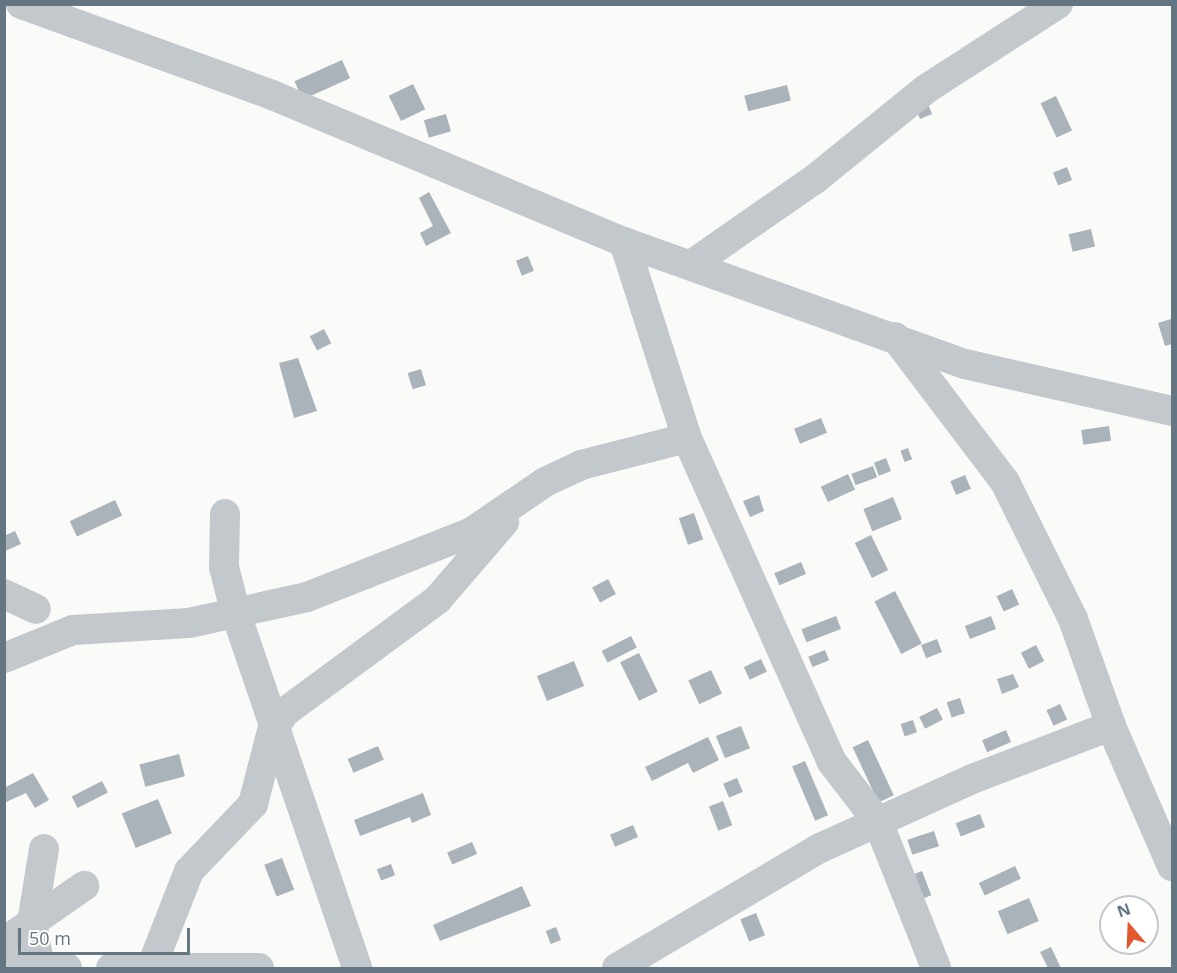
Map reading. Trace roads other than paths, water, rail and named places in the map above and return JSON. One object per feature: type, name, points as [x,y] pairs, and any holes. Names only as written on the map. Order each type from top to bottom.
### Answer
[{"type":"street","points":[[694,264],[815,179],[926,89],[1058,4]]},
{"type":"street","points":[[21,9],[272,95],[624,242],[694,264],[893,334],[965,364],[1173,411]]},
{"type":"street","points":[[624,242],[687,438],[832,762],[878,822],[936,969]]},
{"type":"street","points":[[893,334],[1005,482],[1073,619],[1111,726],[1173,866]]},
{"type":"street","points":[[4,658],[73,630],[236,614],[307,597],[437,549],[581,465],[687,438]]},
{"type":"street","points":[[152,967],[189,872],[254,804],[272,731],[285,712],[437,600],[528,495]]},
{"type":"street","points":[[225,514],[224,567],[236,614],[272,731],[357,969]]},
{"type":"street","points":[[4,594],[36,609]]},
{"type":"street","points":[[617,969],[818,849],[1111,726]]},
{"type":"street","points":[[4,965],[49,968],[32,923],[44,849]]},
{"type":"street","points":[[4,942],[84,886]]},
{"type":"street","points":[[111,969],[152,967],[260,969]]}]
